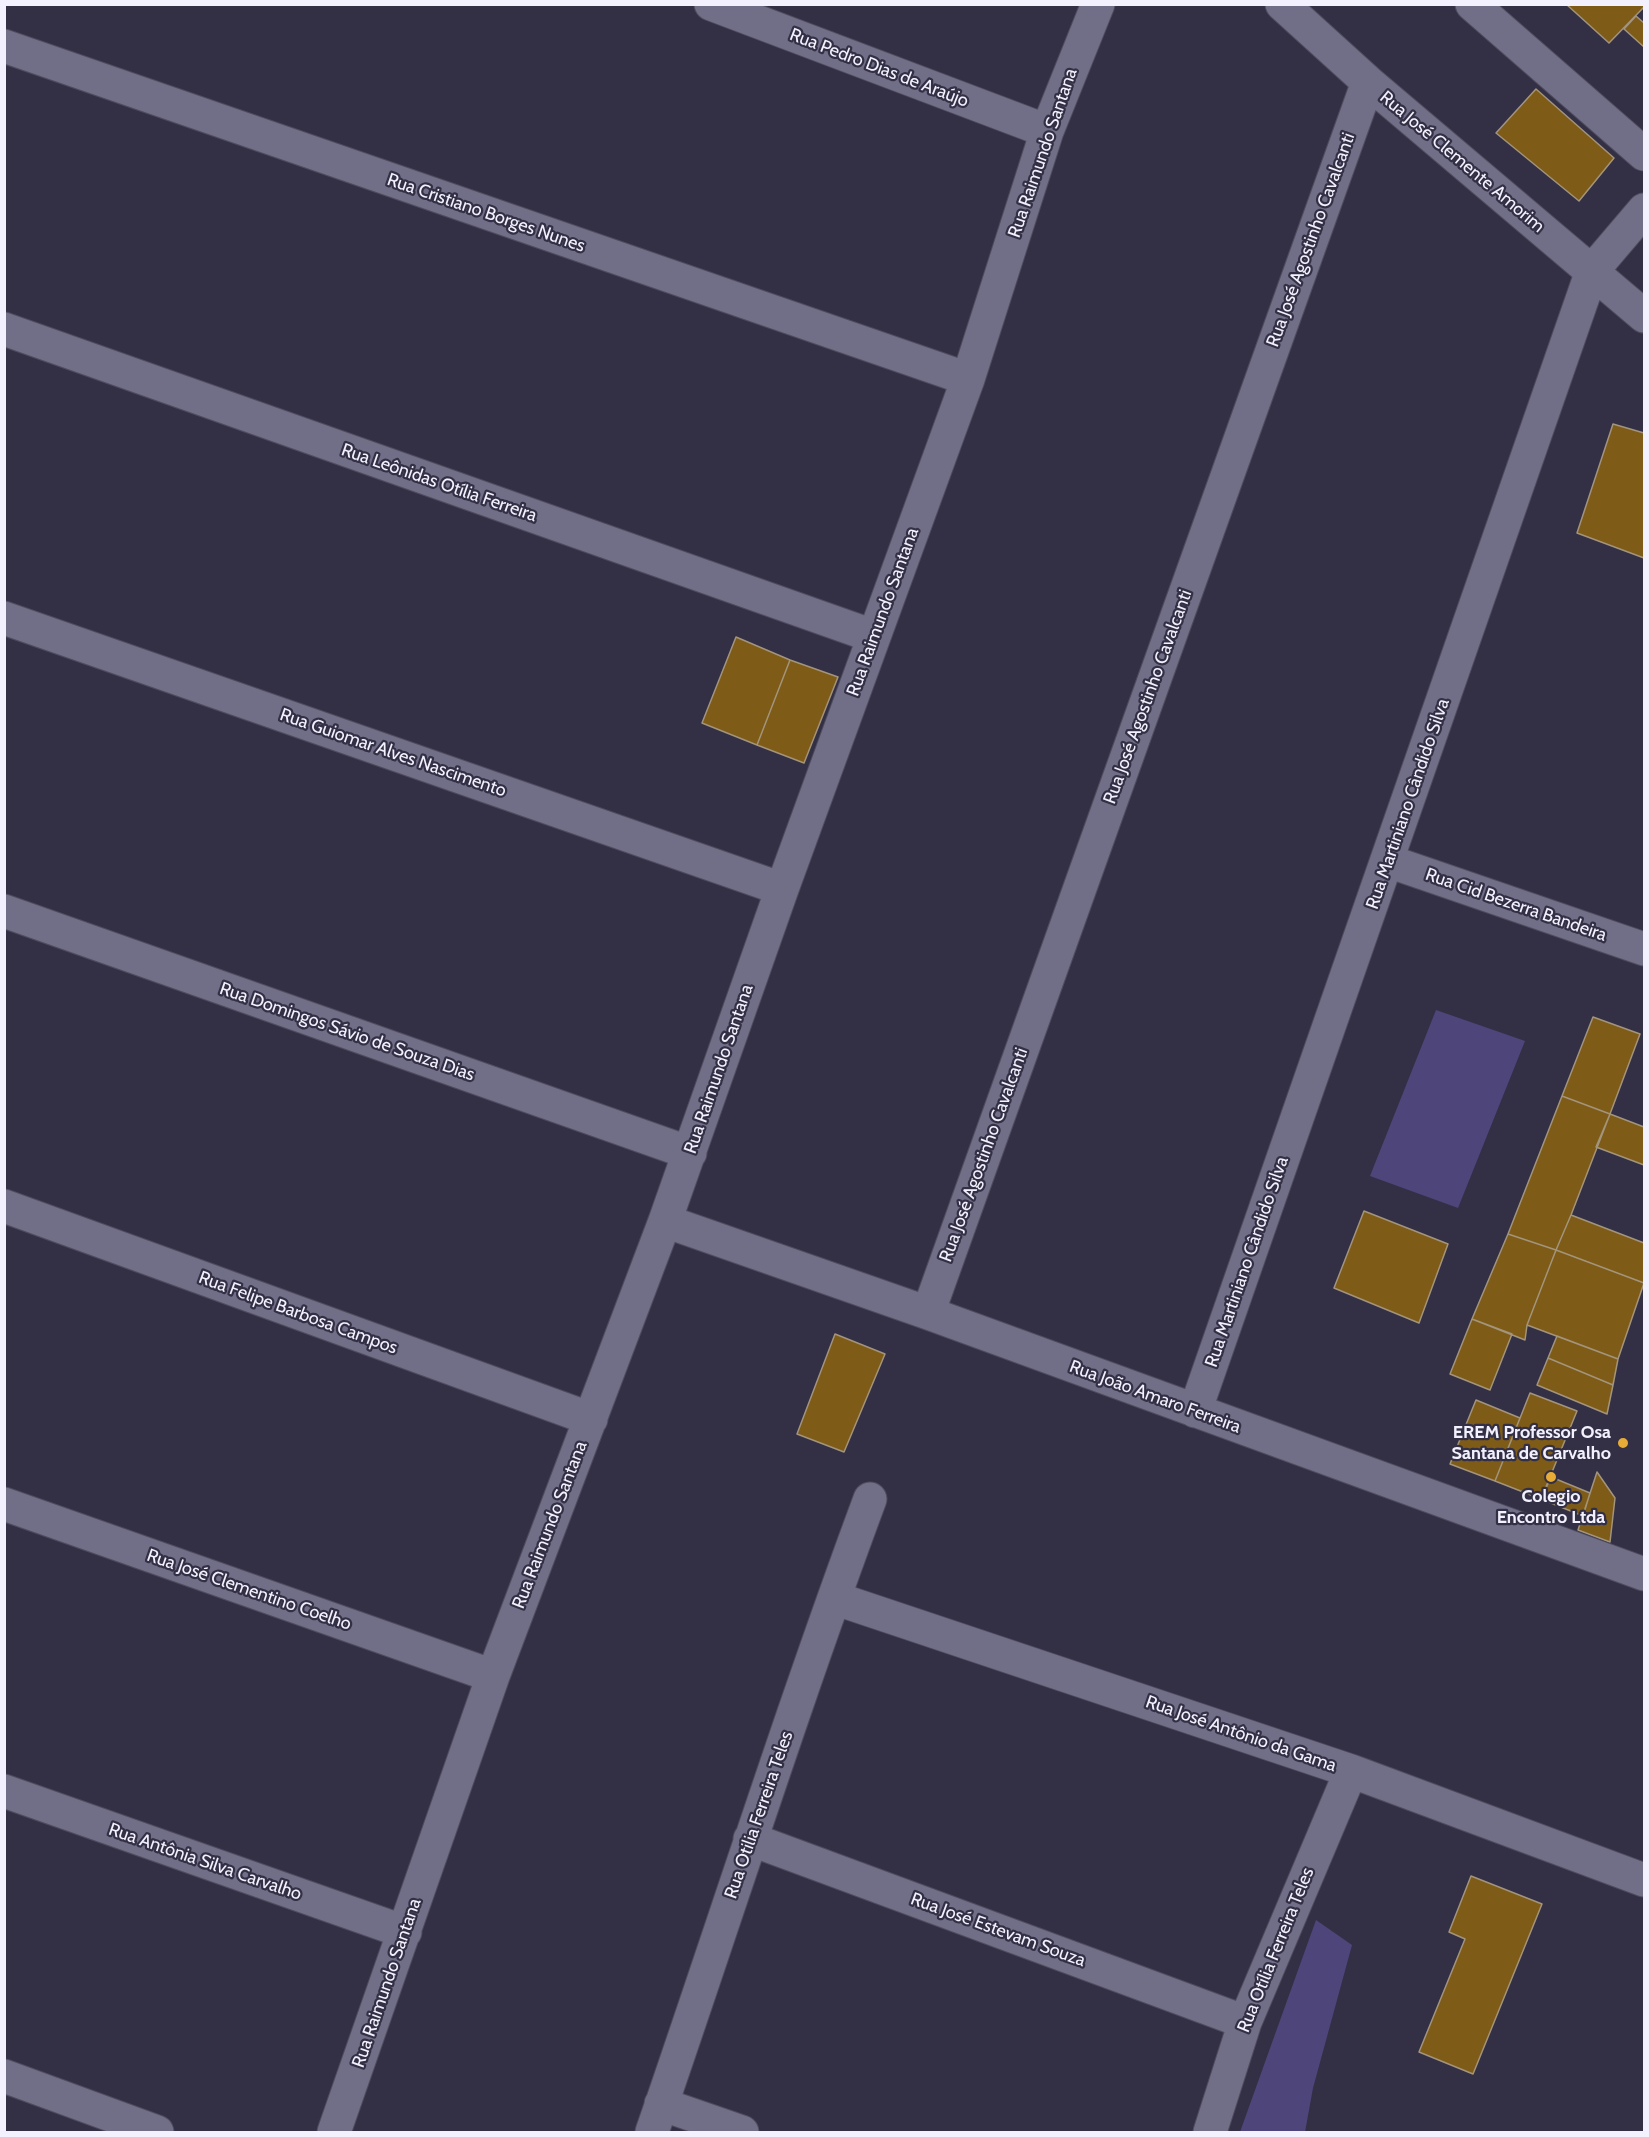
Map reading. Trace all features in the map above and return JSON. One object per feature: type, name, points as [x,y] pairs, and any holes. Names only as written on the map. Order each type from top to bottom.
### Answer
[{"type":"street","name":"Rua Pedro Dias de Araújo","points":[[711,4],[1047,131]]},
{"type":"street","name":"Rua Raimundo Santana","points":[[334,2133],[493,1676],[690,1153],[782,889],[968,379],[1047,131],[1098,4]]},
{"type":"street","name":"Rua José Clemente Amorim","points":[[1282,4],[1368,82],[1644,316]]},
{"type":"street","points":[[1472,4],[1644,154]]},
{"type":"street","name":"Rua Cristiano Borges Nunes","points":[[4,46],[968,379]]},
{"type":"street","name":"Rua José Agostinho Cavalcanti","points":[[928,1313],[1368,82]]},
{"type":"street","name":"Rua Martiniano Cândido Silva","points":[[1195,1412],[1592,272],[1644,210]]},
{"type":"street","name":"Rua Leônidas Otília Ferreira","points":[[4,329],[873,636]]},
{"type":"street","name":"Rua Guiomar Alves Nascimento","points":[[4,618],[782,889]]},
{"type":"street","name":"Rua Cid Bezerra Bandeira","points":[[1388,861],[1644,949]]},
{"type":"street","name":"Rua Domingos Sávio de Souza Dias","points":[[4,910],[690,1153]]},
{"type":"street","name":"Rua Felipe Barbosa Campos","points":[[4,1206],[591,1419]]},
{"type":"street","name":"Rua João Amaro Ferreira","points":[[665,1221],[928,1313],[1644,1574]]},
{"type":"street","name":"Rua Otilia Ferreira Teles","points":[[656,2118],[750,1839],[870,1499]]},
{"type":"street","name":"Rua José Clementino Coelho","points":[[4,1504],[493,1676]]},
{"type":"street","name":"Rua José Antônio da Gama","points":[[834,1598],[1351,1771],[1644,1880]]},
{"type":"street","name":"Rua Otília Ferreira Teles","points":[[1210,2133],[1245,2022],[1351,1771]]},
{"type":"street","name":"Rua Antônia Silva Carvalho","points":[[4,1791],[405,1932]]},
{"type":"street","name":"Rua José Estevam Souza","points":[[750,1839],[1245,2022]]},
{"type":"street","points":[[4,2076],[157,2133]]},
{"type":"street","points":[[656,2118],[742,2133]]},
{"type":"shaded area","points":[[1436,1010],[1525,1041],[1458,1208],[1370,1176]]},
{"type":"shaded area","points":[[1316,1920],[1352,1945],[1313,2088],[1305,2132],[1240,2132]]},
{"type":"building","points":[[1566,4],[1644,4],[1644,7],[1609,43]]},
{"type":"building","points":[[1636,16],[1644,23],[1644,47],[1624,29]]},
{"type":"building","points":[[1536,89],[1614,158],[1579,201],[1496,133]]},
{"type":"building","points":[[1613,424],[1644,433],[1644,558],[1577,533]]},
{"type":"building","points":[[736,637],[790,660],[757,745],[702,723]]},
{"type":"building","points":[[790,660],[838,677],[804,763],[757,745]]},
{"type":"building","points":[[1593,1017],[1640,1034],[1610,1114],[1562,1096]]},
{"type":"building","points":[[1562,1096],[1610,1114],[1556,1250],[1508,1234]]},
{"type":"building","points":[[1610,1114],[1644,1127],[1644,1165],[1596,1147]]},
{"type":"building","points":[[1364,1211],[1448,1244],[1419,1323],[1334,1288]]},
{"type":"building","points":[[1571,1215],[1644,1243],[1644,1283],[1556,1250]]},
{"type":"building","points":[[1508,1234],[1556,1250],[1527,1325],[1525,1340],[1472,1319]]},
{"type":"building","points":[[1556,1250],[1644,1283],[1618,1359],[1527,1325]]},
{"type":"building","points":[[1472,1319],[1512,1334],[1490,1390],[1450,1374]]},
{"type":"building","points":[[835,1334],[885,1354],[844,1452],[797,1434]]},
{"type":"building","points":[[1557,1336],[1618,1359],[1613,1385],[1548,1358]]},
{"type":"building","points":[[1548,1358],[1613,1385],[1607,1414],[1537,1385]]},
{"type":"building","points":[[1530,1393],[1577,1411],[1541,1499],[1495,1481]]},
{"type":"building","points":[[1476,1400],[1520,1418],[1495,1481],[1450,1464]]},
{"type":"building","points":[[1597,1472],[1615,1498],[1610,1542],[1578,1530]]},
{"type":"building","points":[[1551,1477],[1590,1493],[1583,1516],[1541,1499]]},
{"type":"building","points":[[1471,1876],[1542,1904],[1473,2074],[1419,2052],[1465,1939],[1449,1932]]},
{"type":"place","name":"EREM Professor Osa Santana de Carvalho","points":[[1623,1443]]},
{"type":"place","name":"Colegio Encontro Ltda","points":[[1551,1477]]}]
